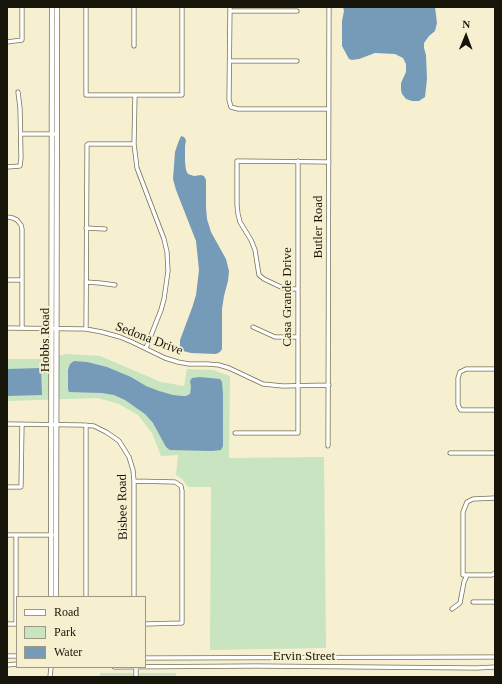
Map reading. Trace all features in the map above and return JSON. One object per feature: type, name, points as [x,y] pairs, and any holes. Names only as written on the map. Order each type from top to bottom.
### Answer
[{"type":"street","points":[[7,42],[22,40],[22,7]]},
{"type":"street","name":"Hobbs Road","points":[[52,7],[51,83],[56,596]]},
{"type":"street","name":"Hobbs Road","points":[[54,328],[57,7]]},
{"type":"street","points":[[86,7],[86,95],[182,95],[182,7]]},
{"type":"street","points":[[134,7],[134,46]]},
{"type":"street","name":"Butler Road","points":[[328,446],[330,7]]},
{"type":"street","points":[[297,11],[230,9],[229,100],[231,107],[238,109],[330,109]]},
{"type":"street","points":[[230,61],[297,61]]},
{"type":"street","points":[[51,83],[57,83]]},
{"type":"street","points":[[7,167],[20,166],[21,134],[18,92]]},
{"type":"street","points":[[135,95],[134,144],[137,168],[164,239],[167,252],[168,271],[161,310],[146,348]]},
{"type":"street","points":[[21,134],[57,134]]},
{"type":"street","points":[[86,329],[86,148],[88,144],[134,144]]},
{"type":"street","points":[[298,290],[283,288],[259,275],[257,259],[251,240],[240,222],[238,214],[237,161],[329,162]]},
{"type":"street","name":"Casa Grande Drive","points":[[235,433],[298,434],[298,161]]},
{"type":"street","points":[[7,217],[17,220],[22,229],[22,328]]},
{"type":"street","points":[[86,228],[105,229]]},
{"type":"street","points":[[7,280],[22,280]]},
{"type":"street","points":[[86,282],[100,282],[116,285]]},
{"type":"street","points":[[253,327],[275,337],[298,338]]},
{"type":"street","name":"Sedona Drive","points":[[7,328],[86,329],[120,337],[165,358],[178,362],[219,365],[229,368],[270,386],[329,385]]},
{"type":"street","points":[[495,369],[464,370],[460,372],[458,378],[458,404],[461,410],[495,410]]},
{"type":"street","name":"Bisbee Road","points":[[7,424],[86,426],[99,428],[119,441],[129,457],[133,470],[134,596]]},
{"type":"street","points":[[7,487],[22,487],[22,424]]},
{"type":"street","name":"Hobbs Road","points":[[51,596],[50,535],[54,425]]},
{"type":"street","points":[[86,426],[86,596]]},
{"type":"street","points":[[450,453],[495,453]]},
{"type":"street","points":[[134,482],[175,482],[181,486],[182,491],[182,624],[146,624]]},
{"type":"street","points":[[495,498],[473,499],[467,502],[463,512],[464,575],[492,575],[495,573]]},
{"type":"street","points":[[7,535],[56,536]]},
{"type":"street","points":[[7,624],[16,624],[16,535]]},
{"type":"street","points":[[452,609],[460,603],[464,582],[467,575]]},
{"type":"street","points":[[473,602],[495,602]]},
{"type":"street","name":"Ervin Street","points":[[146,658],[495,657]]},
{"type":"street","name":"Ervin Street","points":[[146,667],[495,667]]},
{"type":"green space","points":[[66,354],[100,356],[161,382],[184,386],[187,369],[213,370],[230,376],[229,458],[324,457],[326,648],[210,650],[211,487],[188,487],[182,479],[176,475],[178,455],[161,456],[152,433],[138,415],[119,404],[98,398],[7,401],[7,359],[45,359]]},
{"type":"green space","points":[[100,673],[176,673],[176,677],[100,677]]},
{"type":"water","points":[[343,7],[435,7],[437,23],[435,31],[424,43],[427,79],[425,97],[419,101],[412,101],[406,99],[402,94],[401,83],[406,72],[406,64],[403,58],[395,54],[375,53],[359,59],[349,59],[342,46]]},
{"type":"water","points":[[181,136],[186,140],[185,162],[188,174],[194,176],[204,176],[206,180],[207,219],[211,232],[226,259],[229,271],[222,309],[222,349],[216,354],[191,353],[183,351],[180,348],[180,340],[196,295],[199,270],[196,241],[173,179],[175,152]]},
{"type":"water","points":[[74,361],[87,362],[107,367],[131,377],[146,386],[173,395],[186,396],[190,394],[190,381],[192,378],[200,377],[220,379],[222,382],[223,394],[223,446],[221,450],[170,450],[166,447],[153,423],[145,414],[125,400],[114,395],[102,393],[69,392],[68,370],[70,364]]},
{"type":"water","points":[[41,368],[42,395],[7,396],[7,369]]}]
